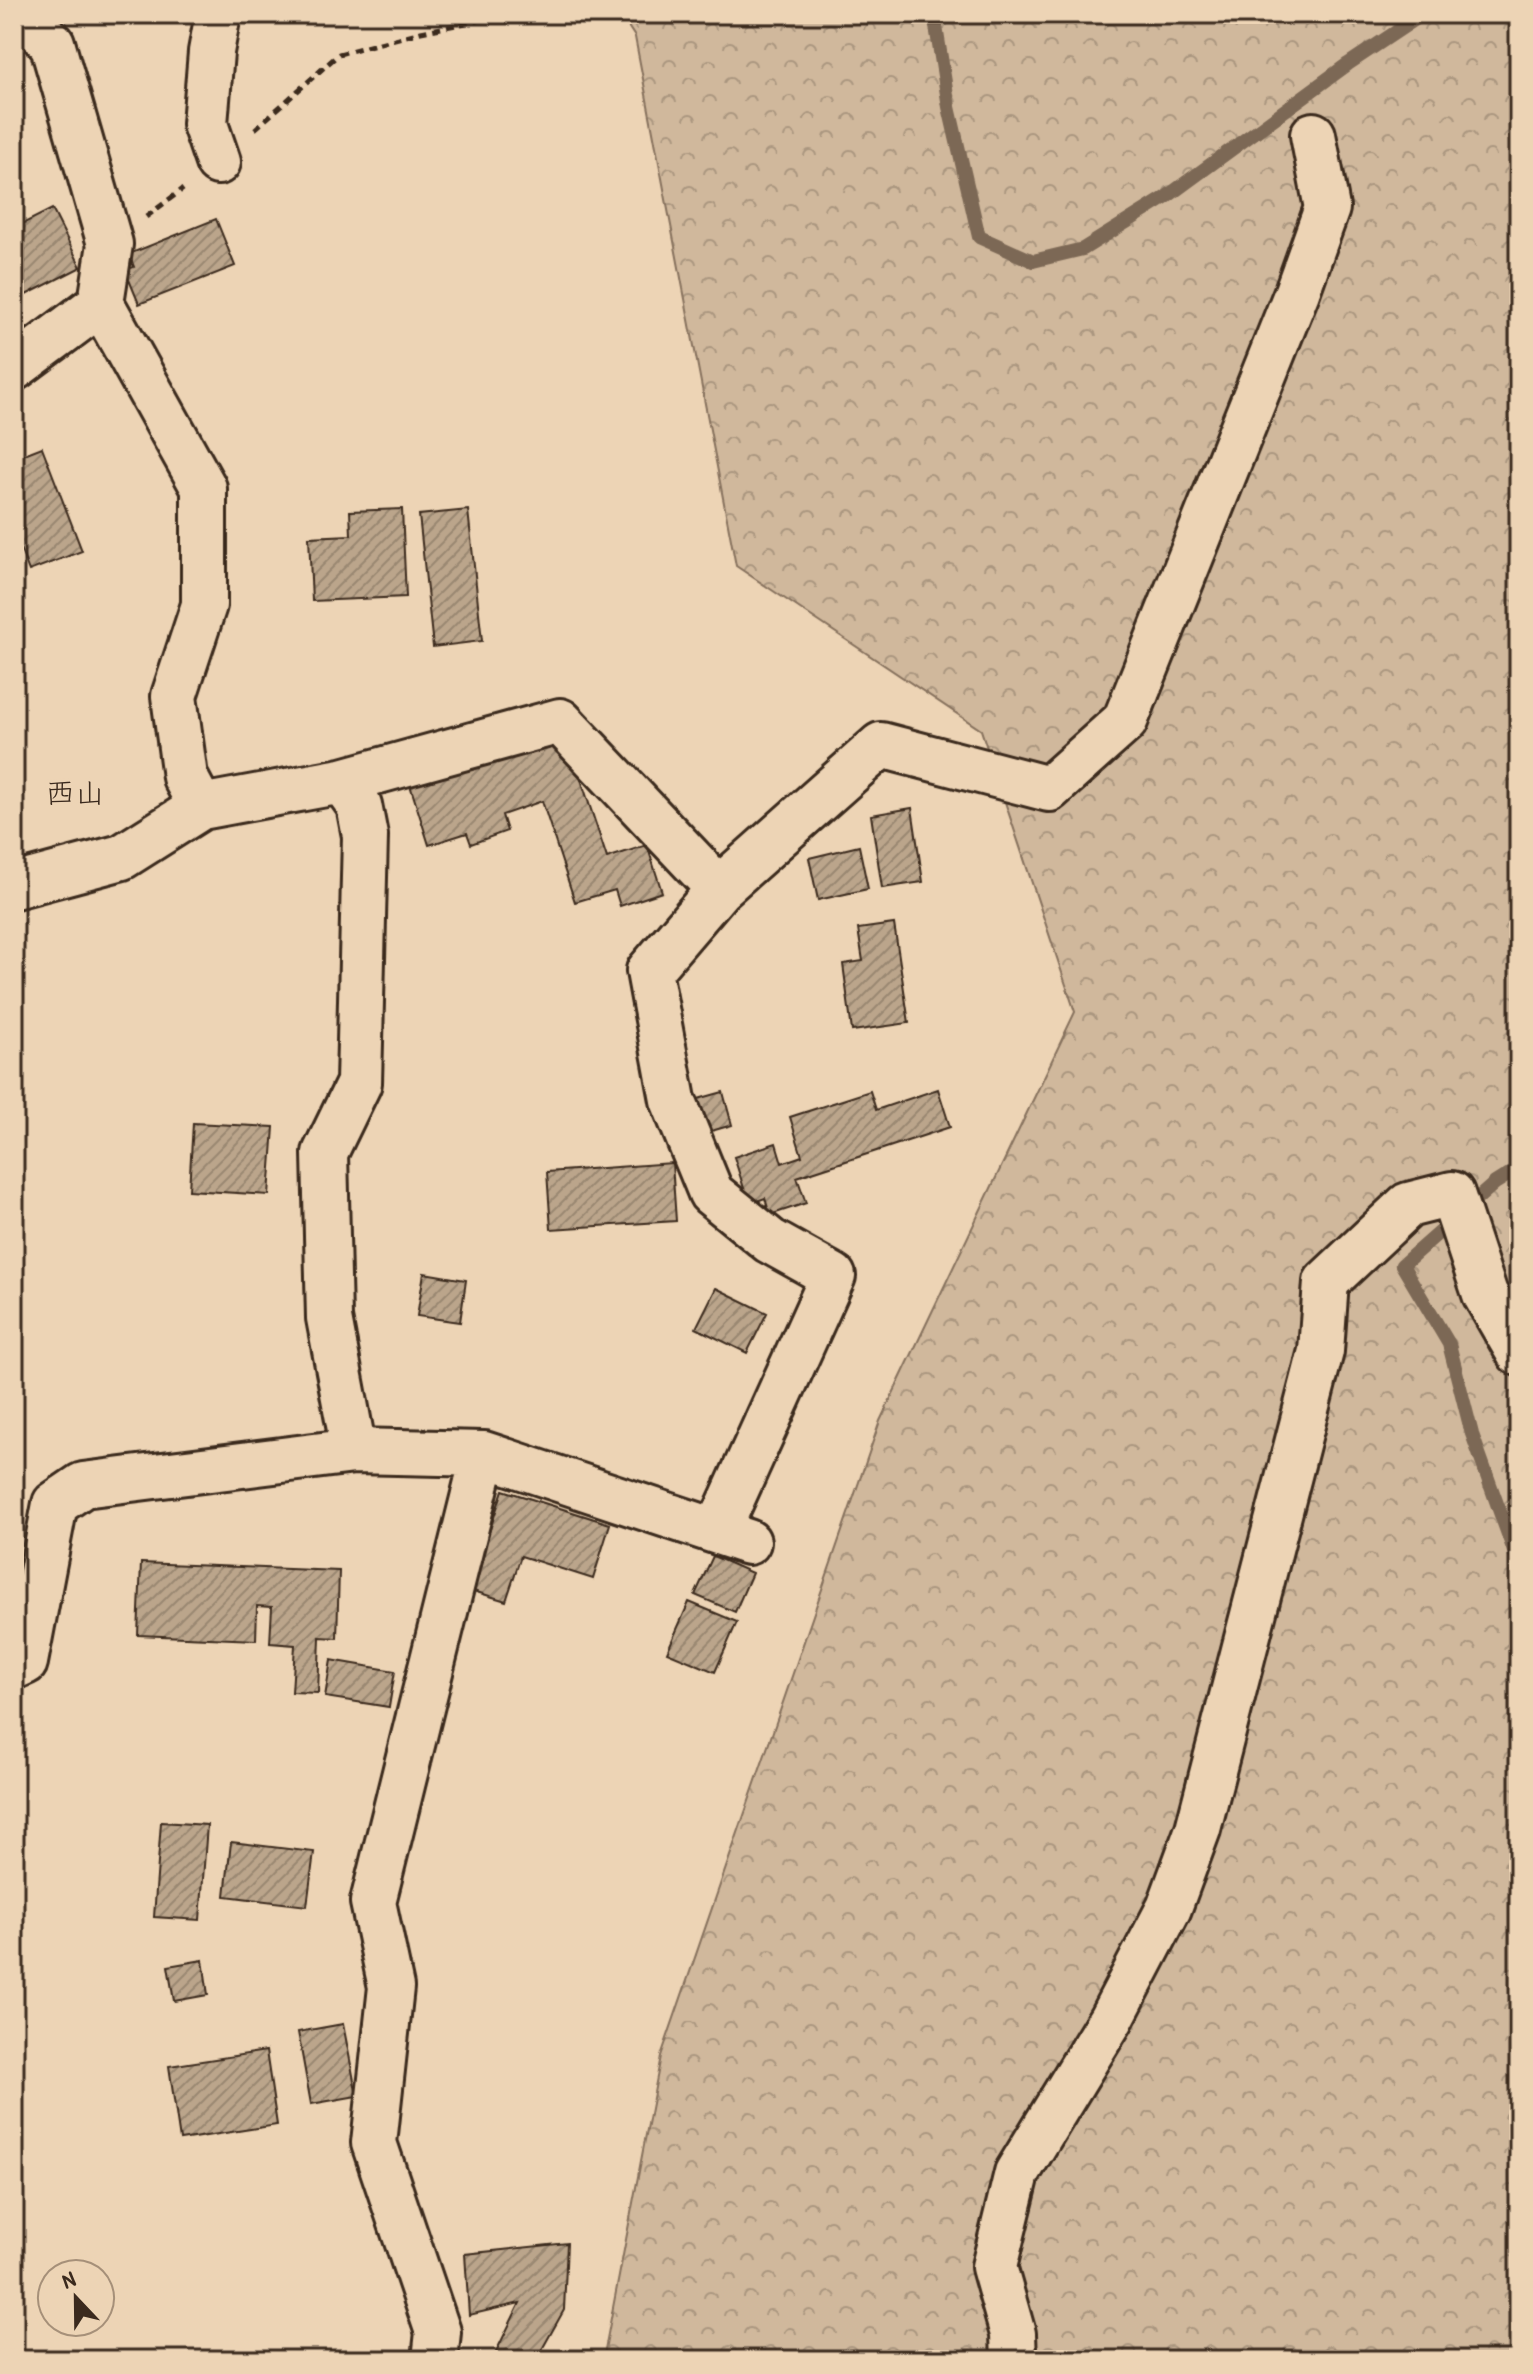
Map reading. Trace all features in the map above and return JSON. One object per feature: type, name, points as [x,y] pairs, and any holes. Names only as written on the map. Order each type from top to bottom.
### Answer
[{"type":"street","points":[[20,14],[52,43],[110,244],[101,303],[204,488],[204,605],[174,696],[185,777],[201,807]]},
{"type":"street","points":[[218,14],[211,52],[205,124],[218,162]]},
{"type":"street","points":[[14,1667],[25,1662],[55,1504],[83,1485],[354,1451],[484,1454],[733,1536],[833,1276],[770,1241],[711,1193],[673,1100],[649,971],[719,889],[881,745],[1049,789],[1125,721],[1297,292],[1327,208],[1313,135]]},
{"type":"street","points":[[14,368],[101,303]]},
{"type":"street","points":[[14,886],[122,857],[201,807],[342,781],[560,721],[719,889]]},
{"type":"street","points":[[342,781],[359,805],[365,836],[359,1083],[325,1153],[329,1318],[354,1451]]},
{"type":"street","points":[[1014,2360],[1013,2334],[994,2267],[1017,2173],[1111,2019],[1169,1908],[1198,1829],[1321,1351],[1326,1282],[1408,1205],[1459,1213],[1485,1294],[1519,1353]]},
{"type":"street","points":[[435,2360],[438,2332],[374,2143],[391,1987],[373,1902],[484,1454]]},
{"type":"path","points":[[110,244],[218,162],[339,54],[421,32],[512,14]]},
{"type":"green space","points":[[620,14],[1519,14],[1519,2360],[603,2360],[661,2056],[880,1421],[1075,1012],[981,730],[736,566],[635,37]]},
{"type":"building","points":[[52,209],[81,267],[14,301],[14,228]]},
{"type":"building","points":[[216,219],[235,266],[139,304],[125,270],[134,267],[129,254]]},
{"type":"building","points":[[42,447],[82,551],[29,571],[14,533],[14,458]]},
{"type":"building","points":[[402,509],[406,597],[312,601],[309,537],[351,535],[350,511]]},
{"type":"building","points":[[468,510],[482,641],[433,647],[419,515]]},
{"type":"building","points":[[555,738],[570,746],[607,858],[647,845],[662,892],[620,906],[615,890],[575,902],[542,801],[502,815],[507,831],[471,844],[467,833],[429,845],[410,785]]},
{"type":"building","points":[[912,808],[923,882],[882,888],[871,815]]},
{"type":"building","points":[[859,846],[868,889],[818,900],[809,858]]},
{"type":"building","points":[[894,924],[909,1023],[852,1031],[843,964],[863,961],[858,929]]},
{"type":"building","points":[[938,1089],[950,1127],[797,1177],[806,1203],[770,1215],[765,1198],[749,1204],[734,1157],[776,1143],[782,1163],[802,1156],[790,1117],[870,1091],[876,1110]]},
{"type":"building","points":[[723,1092],[732,1125],[701,1134],[691,1101]]},
{"type":"building","points":[[193,1123],[274,1127],[269,1195],[189,1190]]},
{"type":"building","points":[[672,1163],[676,1221],[551,1229],[547,1172]]},
{"type":"building","points":[[424,1273],[466,1280],[460,1322],[417,1316]]},
{"type":"building","points":[[716,1288],[767,1313],[747,1353],[696,1328]]},
{"type":"building","points":[[503,1490],[610,1524],[593,1579],[521,1556],[506,1601],[470,1590]]},
{"type":"building","points":[[713,1556],[752,1573],[735,1612],[695,1595]]},
{"type":"building","points":[[141,1563],[339,1571],[337,1638],[320,1637],[318,1693],[292,1692],[295,1645],[270,1643],[272,1607],[257,1606],[256,1640],[138,1635]]},
{"type":"building","points":[[689,1602],[737,1622],[715,1672],[667,1652]]},
{"type":"building","points":[[331,1660],[395,1671],[389,1707],[325,1697]]},
{"type":"building","points":[[161,1822],[207,1825],[200,1920],[154,1917]]},
{"type":"building","points":[[231,1842],[314,1852],[307,1906],[225,1896]]},
{"type":"building","points":[[203,1960],[208,1995],[174,2001],[168,1966]]},
{"type":"building","points":[[343,2024],[357,2096],[311,2104],[298,2032]]},
{"type":"building","points":[[266,2051],[277,2125],[180,2140],[169,2066]]},
{"type":"building","points":[[567,2243],[564,2310],[536,2360],[492,2360],[520,2303],[469,2315],[465,2254]]},
{"type":"waterway","points":[[934,14],[949,107],[979,237],[1033,261],[1083,249],[1165,198],[1348,64],[1423,14]]},
{"type":"waterway","points":[[1519,1168],[1495,1183],[1402,1265],[1449,1344],[1472,1434],[1519,1565]]},
{"type":"district","name":"西山","points":[[75,792]]}]
